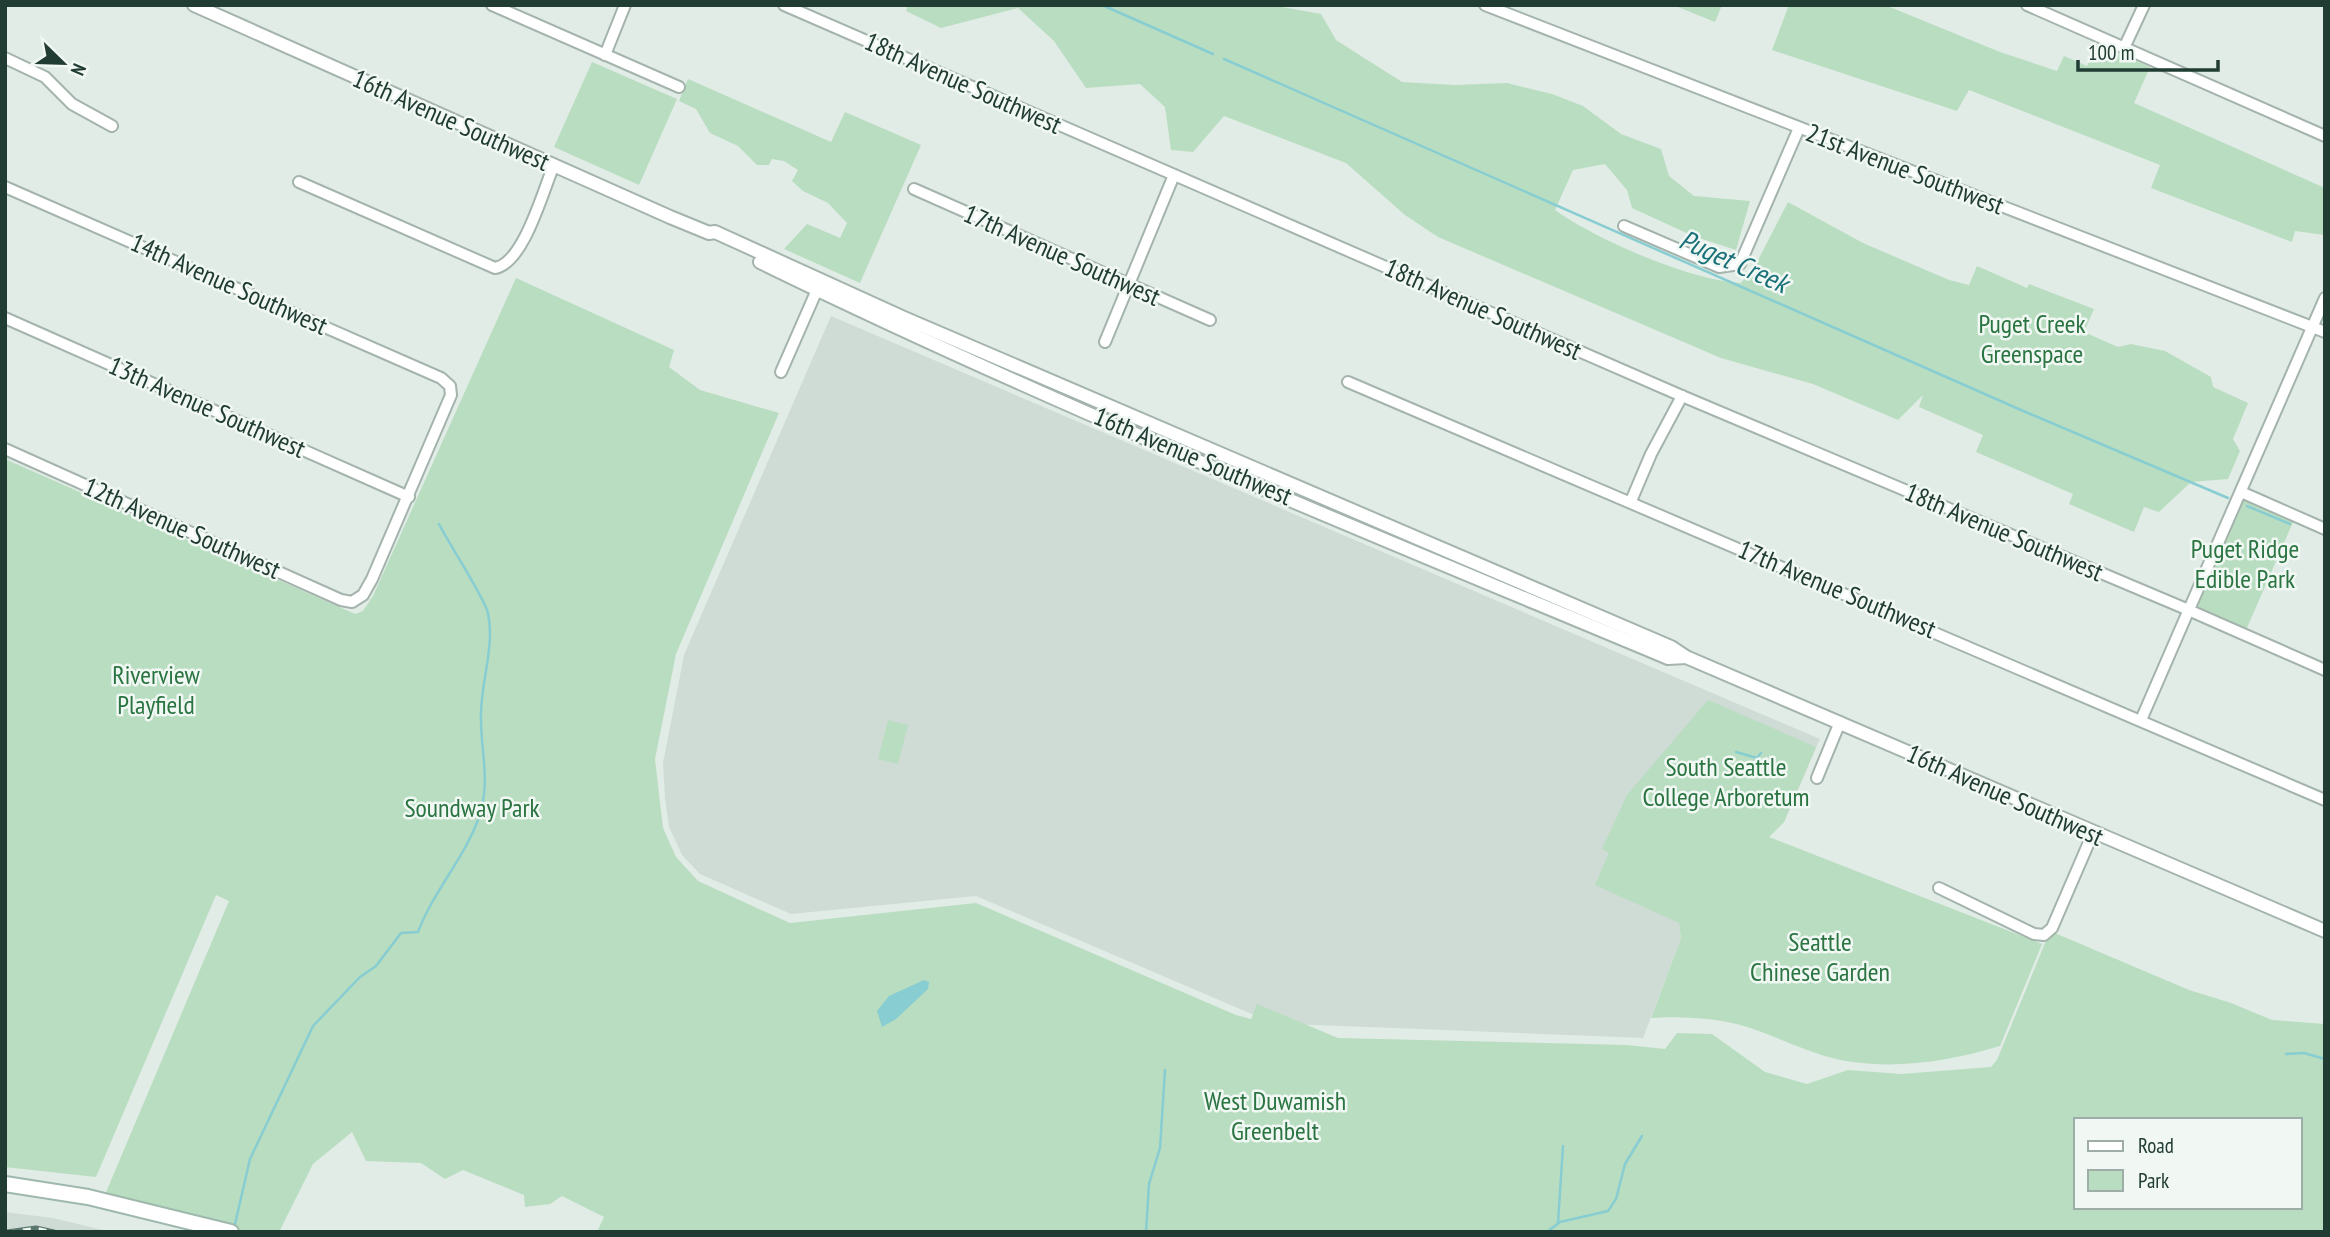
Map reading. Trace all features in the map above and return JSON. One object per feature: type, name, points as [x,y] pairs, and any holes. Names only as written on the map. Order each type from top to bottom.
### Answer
[{"type":"main road","points":[[5,1184],[88,1197],[231,1232]]},
{"type":"street","name":"16th Avenue Southwest","points":[[194,5],[709,233],[715,232],[819,285],[1646,636],[1686,657],[2093,834],[2325,931]]},
{"type":"street","points":[[492,5],[679,87]]},
{"type":"street","points":[[605,55],[625,5]]},
{"type":"street","name":"18th Avenue Southwest","points":[[784,5],[1682,396],[2189,609],[2325,670]]},
{"type":"street","name":"21st Avenue Southwest","points":[[1485,5],[2325,331]]},
{"type":"street","points":[[2027,5],[2325,136]]},
{"type":"street","points":[[2124,48],[2144,5]]},
{"type":"street","points":[[5,58],[45,77],[72,104],[112,127]]},
{"type":"street","points":[[1624,226],[1719,267],[1740,264],[1799,128]]},
{"type":"street","points":[[299,182],[488,267],[507,263],[519,250],[554,165]]},
{"type":"street","points":[[1105,342],[1174,175]]},
{"type":"street","name":"14th Avenue Southwest","points":[[5,187],[442,377],[450,386],[451,400],[409,497]]},
{"type":"street","name":"17th Avenue Southwest","points":[[914,189],[1210,320]]},
{"type":"street","points":[[781,372],[819,285]]},
{"type":"street","points":[[2141,720],[2325,298]]},
{"type":"street","name":"13th Avenue Southwest","points":[[5,318],[409,497]]},
{"type":"street","name":"17th Avenue Southwest","points":[[1348,382],[2325,800]]},
{"type":"street","points":[[1631,501],[1651,454],[1682,396]]},
{"type":"street","name":"12th Avenue Southwest","points":[[5,449],[341,600],[352,602],[358,599],[372,579],[409,497]]},
{"type":"street","points":[[2241,492],[2325,529]]},
{"type":"street","points":[[1817,778],[1840,722]]},
{"type":"street","points":[[1939,888],[2034,934],[2044,935],[2052,928],[2093,834]]},
{"type":"shaded area","points":[[831,316],[1820,739],[1784,822],[1679,922],[1681,938],[1643,1038],[1291,1024],[1254,1015],[976,896],[791,914],[700,874],[682,855],[669,827],[665,799],[663,763],[684,655]]},
{"type":"shaded area","points":[[5,1212],[53,1218],[111,1232],[5,1232]]},
{"type":"green space","name":"Puget Creek Greenspace","points":[[908,5],[1271,5],[1321,14],[1336,40],[1402,82],[1455,85],[1507,83],[1552,94],[1583,106],[1621,134],[1661,149],[1669,176],[1694,196],[1750,201],[1736,250],[1693,236],[1632,208],[1627,190],[1605,164],[1573,170],[1555,210],[1594,234],[1644,257],[1696,275],[1741,283],[1755,266],[1788,202],[1863,243],[1949,280],[1969,285],[1977,266],[2027,288],[2029,284],[2094,309],[2084,332],[2118,347],[2131,344],[2165,351],[2211,377],[2213,387],[2248,403],[2233,439],[2240,451],[2228,479],[2191,482],[2159,512],[2144,507],[2134,532],[2069,504],[2073,494],[1976,452],[1983,435],[1919,407],[1923,395],[1898,420],[1813,384],[1721,358],[1438,237],[1405,215],[1346,163],[1224,116],[1193,152],[1171,150],[1165,107],[1140,84],[1086,88],[1054,41],[1018,8],[941,28],[906,11]]},
{"type":"green space","points":[[1673,5],[1722,5],[1715,22]]},
{"type":"green space","points":[[1789,5],[1885,5],[2000,52],[2057,71],[2064,56],[2087,66],[2097,44],[2150,67],[2134,103],[2325,188],[2325,235],[2295,231],[2292,242],[2151,188],[2160,165],[1969,90],[1957,111],[1772,50]]},
{"type":"green space","points":[[592,62],[677,99],[639,185],[554,147]]},
{"type":"green space","points":[[688,79],[831,142],[845,112],[921,145],[860,283],[784,249],[807,224],[840,238],[847,223],[828,203],[803,191],[792,181],[798,170],[784,161],[772,159],[769,165],[757,165],[738,146],[710,133],[696,109],[679,101]]},
{"type":"green space","points":[[516,278],[674,350],[669,367],[700,390],[779,413],[676,654],[655,759],[663,828],[676,857],[698,881],[790,923],[976,903],[1236,1015],[1251,1019],[1257,1004],[1338,1038],[1627,1045],[1665,1049],[1677,1033],[1712,1034],[1765,1072],[1807,1084],[1848,1070],[1901,1074],[1991,1067],[1997,1060],[2050,931],[2189,990],[2272,1020],[2325,1024],[2325,1232],[597,1232],[604,1217],[562,1196],[550,1204],[525,1207],[524,1195],[463,1170],[445,1179],[421,1163],[366,1161],[352,1132],[313,1164],[279,1232],[245,1232],[104,1197],[229,901],[216,895],[96,1177],[5,1167],[5,459],[355,614],[363,611],[373,596]]},
{"type":"green space","name":"Puget Ridge Edible Park","points":[[2243,498],[2294,520],[2246,630],[2195,608]]},
{"type":"green space","name":"Seattle Chinese Garden","points":[[1708,700],[1816,747],[1784,822],[1769,837],[2042,944],[2000,1046],[1927,1062],[1871,1064],[1825,1056],[1736,1024],[1699,1018],[1651,1018],[1681,938],[1679,923],[1595,885],[1609,853],[1602,849],[1627,795]]},
{"type":"green space","points":[[888,720],[908,725],[898,764],[878,759]]},
{"type":"water","points":[[924,980],[929,982],[928,989],[896,1019],[882,1027],[877,1011],[889,996]]},
{"type":"waterway","name":"Puget Creek","points":[[1102,5],[1213,54]]},
{"type":"waterway","name":"Puget Creek","points":[[1224,59],[2021,410],[2228,498]]},
{"type":"waterway","name":"Puget Creek","points":[[2247,506],[2290,524]]},
{"type":"waterway","points":[[235,1224],[250,1159],[313,1026],[360,977],[376,966],[401,933],[418,932],[478,820],[485,779],[481,714],[490,626],[480,595],[439,524]]},
{"type":"waterway","points":[[1736,752],[1757,758],[1761,753]]},
{"type":"waterway","points":[[2286,1054],[2304,1053],[2325,1059]]},
{"type":"waterway","points":[[1146,1232],[1149,1184],[1160,1148],[1165,1070]]},
{"type":"waterway","points":[[1547,1232],[1560,1222],[1608,1211],[1616,1199],[1625,1164],[1642,1136]]},
{"type":"waterway","points":[[1558,1223],[1563,1146]]},
{"type":"railway","points":[[7,1232],[36,1228],[54,1232]]},
{"type":"park label","name":"Riverview Playfield","points":[[156,690]]},
{"type":"park label","name":"South Seattle College Arboretum","points":[[1726,782]]},
{"type":"park label","name":"Soundway Park","points":[[472,808]]},
{"type":"park label","name":"West Duwamish Greenbelt","points":[[1275,1116]]}]
